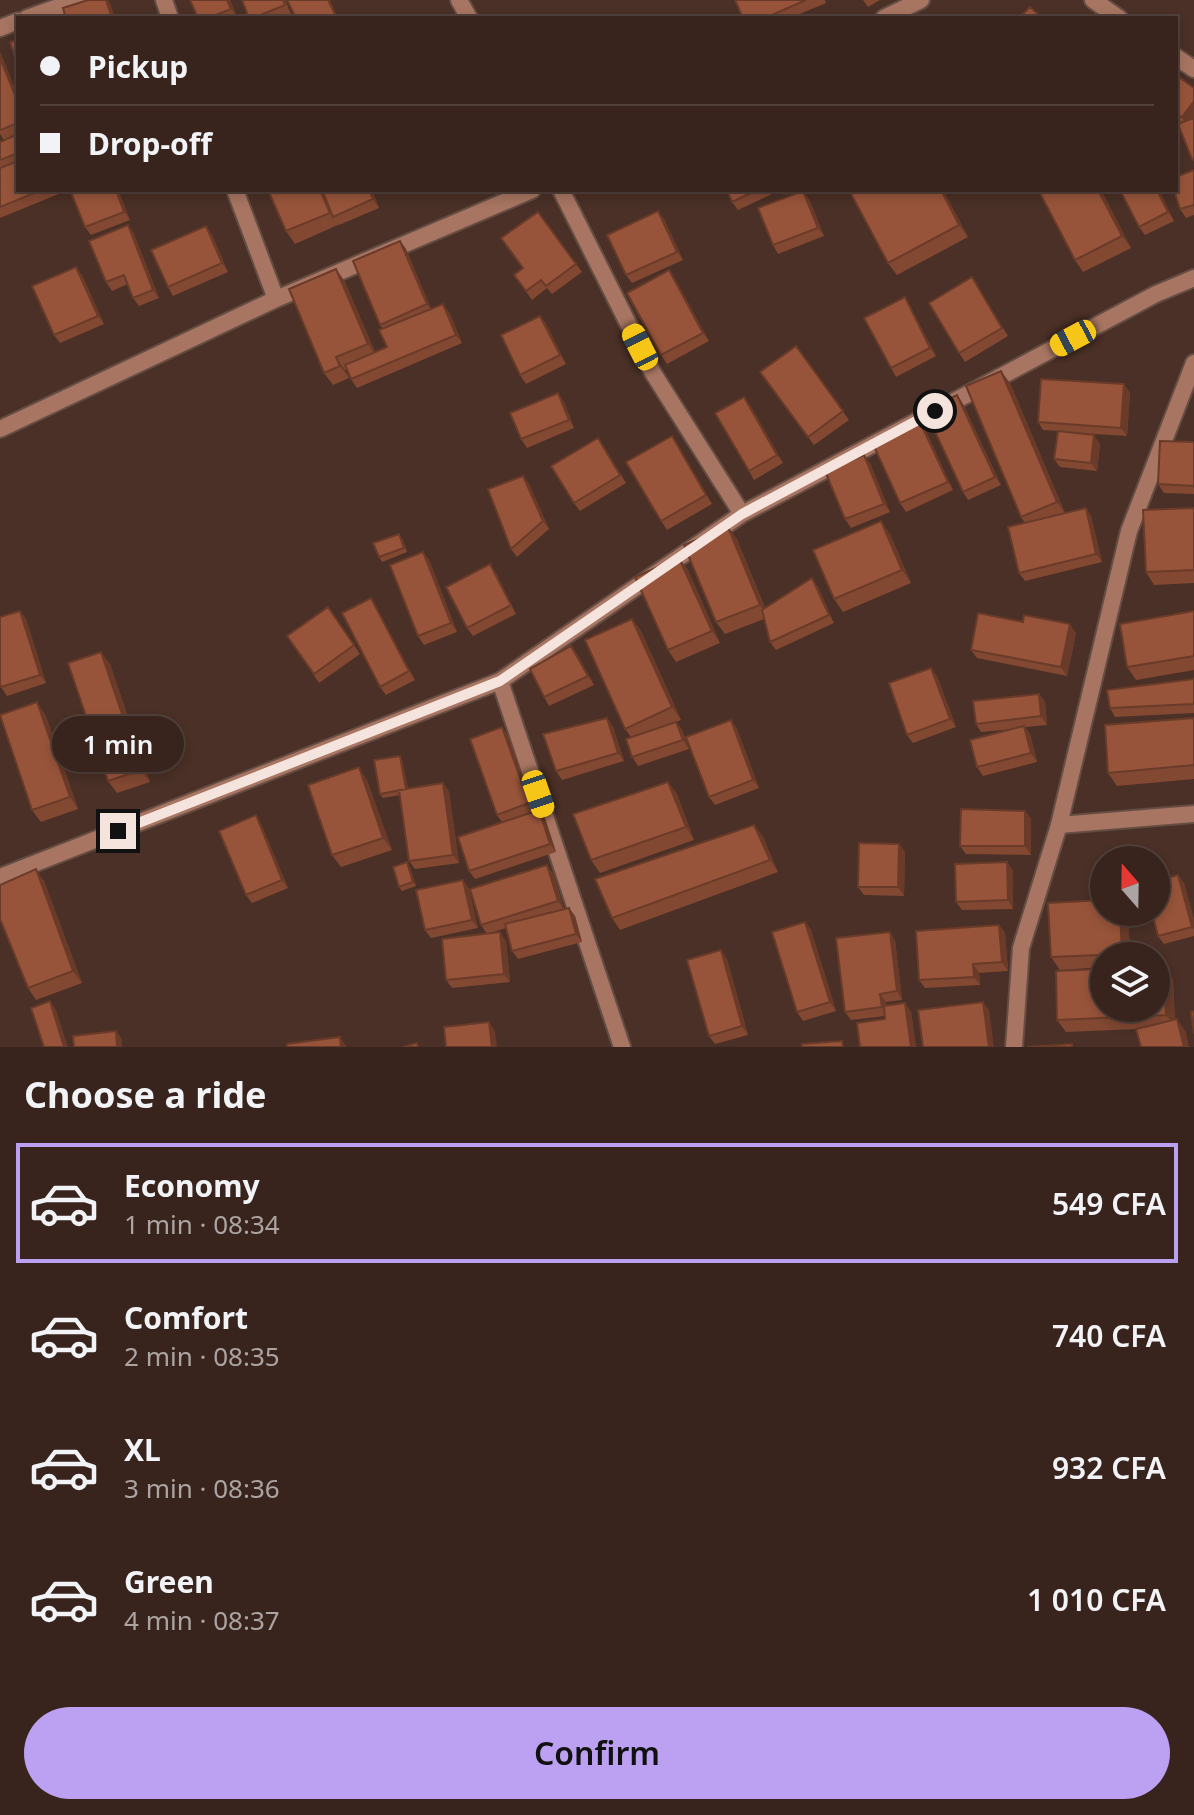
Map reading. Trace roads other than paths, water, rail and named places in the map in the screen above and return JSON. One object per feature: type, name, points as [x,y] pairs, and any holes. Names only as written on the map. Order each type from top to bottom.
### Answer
[{"type":"street","points":[[33,16],[78,0]]},
{"type":"street","points":[[888,16],[921,0]]},
{"type":"street","points":[[1093,0],[1116,16]]},
{"type":"street","points":[[236,192],[276,299]]},
{"type":"street","points":[[0,429],[276,299],[527,192]]},
{"type":"street","points":[[562,192],[653,373],[742,514]]},
{"type":"street","points":[[0,877],[500,681],[742,514],[1156,294],[1194,278]]},
{"type":"street","points":[[1014,1047],[1021,948],[1059,825],[1129,531],[1194,363]]},
{"type":"street","points":[[500,681],[622,1047]]},
{"type":"street","points":[[1059,825],[1194,814]]}]
